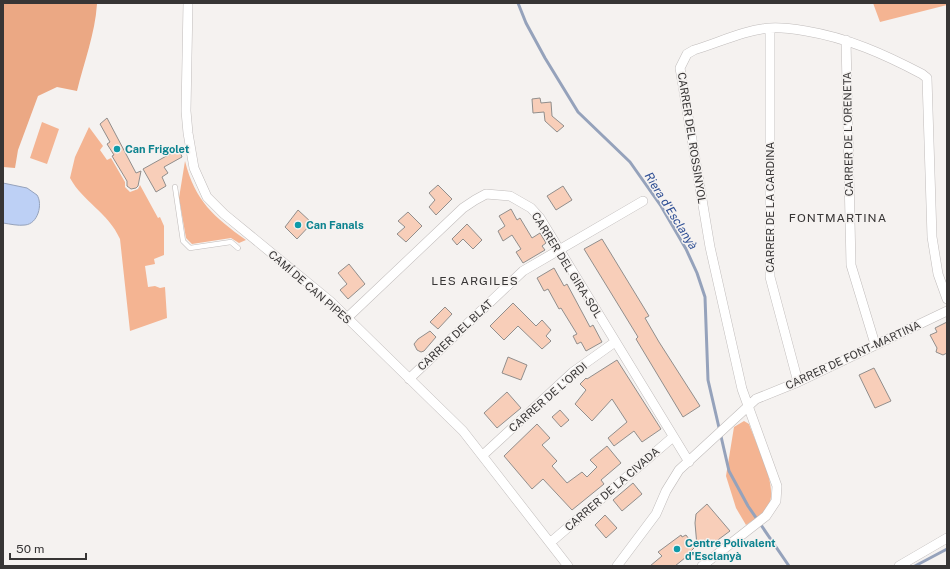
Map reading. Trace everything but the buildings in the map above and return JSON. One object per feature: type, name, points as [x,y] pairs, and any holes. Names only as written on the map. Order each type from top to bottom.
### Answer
[{"type":"street","name":"CAMÍ DE CAN PIPES","points":[[188,3],[186,111],[194,168],[204,192],[215,206],[330,301],[463,432],[483,455],[568,566]]},
{"type":"street","name":"CARRER DE LA CARDINA","points":[[770,28],[770,277],[798,382]]},
{"type":"street","name":"CARRER DEL ROSSINYOL","points":[[702,566],[764,516],[776,501],[777,486],[742,390],[710,247],[680,68],[687,54],[694,50],[759,30],[785,28],[826,34],[878,51],[927,78],[932,237],[938,274],[947,299]]},
{"type":"street","name":"CARRER DE L'ORENETA","points":[[846,40],[851,265],[875,344]]},
{"type":"street","name":"CARRER DEL GIRA-SOL","points":[[347,318],[463,208],[486,194],[510,196],[531,208],[559,249],[689,462]]},
{"type":"street","name":"CARRER DEL BLAT","points":[[409,378],[523,271],[643,201]]},
{"type":"street","name":"CARRER DE FONT-MARTINA","points":[[617,566],[656,514],[673,478],[756,399],[765,394],[798,382],[947,311]]},
{"type":"street","name":"CARRER DE L'ORDI","points":[[483,455],[573,372],[615,342]]},
{"type":"street","name":"CARRER DE LA CIVADA","points":[[550,542],[673,437]]},
{"type":"street","points":[[899,566],[947,538]]},
{"type":"lane","points":[[175,187],[183,241],[190,248],[231,242],[238,248]]},
{"type":"shaded area","points":[[3,3],[97,4],[92,37],[77,91],[57,87],[38,96],[18,150],[15,168],[3,167]]},
{"type":"shaded area","points":[[873,3],[947,3],[947,5],[880,22]]},
{"type":"shaded area","points":[[42,122],[59,129],[47,164],[30,158]]},
{"type":"shaded area","points":[[89,127],[103,146],[100,150],[107,160],[111,158],[125,182],[125,187],[130,192],[138,189],[140,185],[164,226],[164,255],[154,259],[155,264],[145,266],[148,287],[165,287],[167,318],[130,331],[120,239],[109,221],[82,194],[70,178],[75,157]]},
{"type":"shaded area","points":[[185,161],[189,175],[200,198],[224,224],[246,240],[239,243],[231,238],[192,244],[186,238],[179,198]]},
{"type":"shaded area","points":[[744,421],[749,424],[765,464],[771,487],[769,505],[765,511],[746,525],[736,508],[726,476],[734,427]]},
{"type":"water","points":[[3,183],[27,188],[37,195],[39,199],[38,213],[29,224],[14,225],[3,223]]},
{"type":"waterway","name":"Riera d'Esclanyà","points":[[518,3],[526,23],[545,58],[578,112],[630,162],[661,206],[686,249],[697,273],[705,297],[708,380],[729,471],[748,506],[789,566]]},
{"type":"waterway","points":[[915,566],[947,549]]},
{"type":"place","name":"Can Frigolet","points":[[117,149]]},
{"type":"place","name":"Can Fanals","points":[[298,225]]},
{"type":"place","name":"Centre Polivalent d'Esclanyà","points":[[677,549]]},
{"type":"district","name":"FONTMARTINA","points":[[838,218]]},
{"type":"district","name":"LES ARGILES","points":[[475,281]]}]
